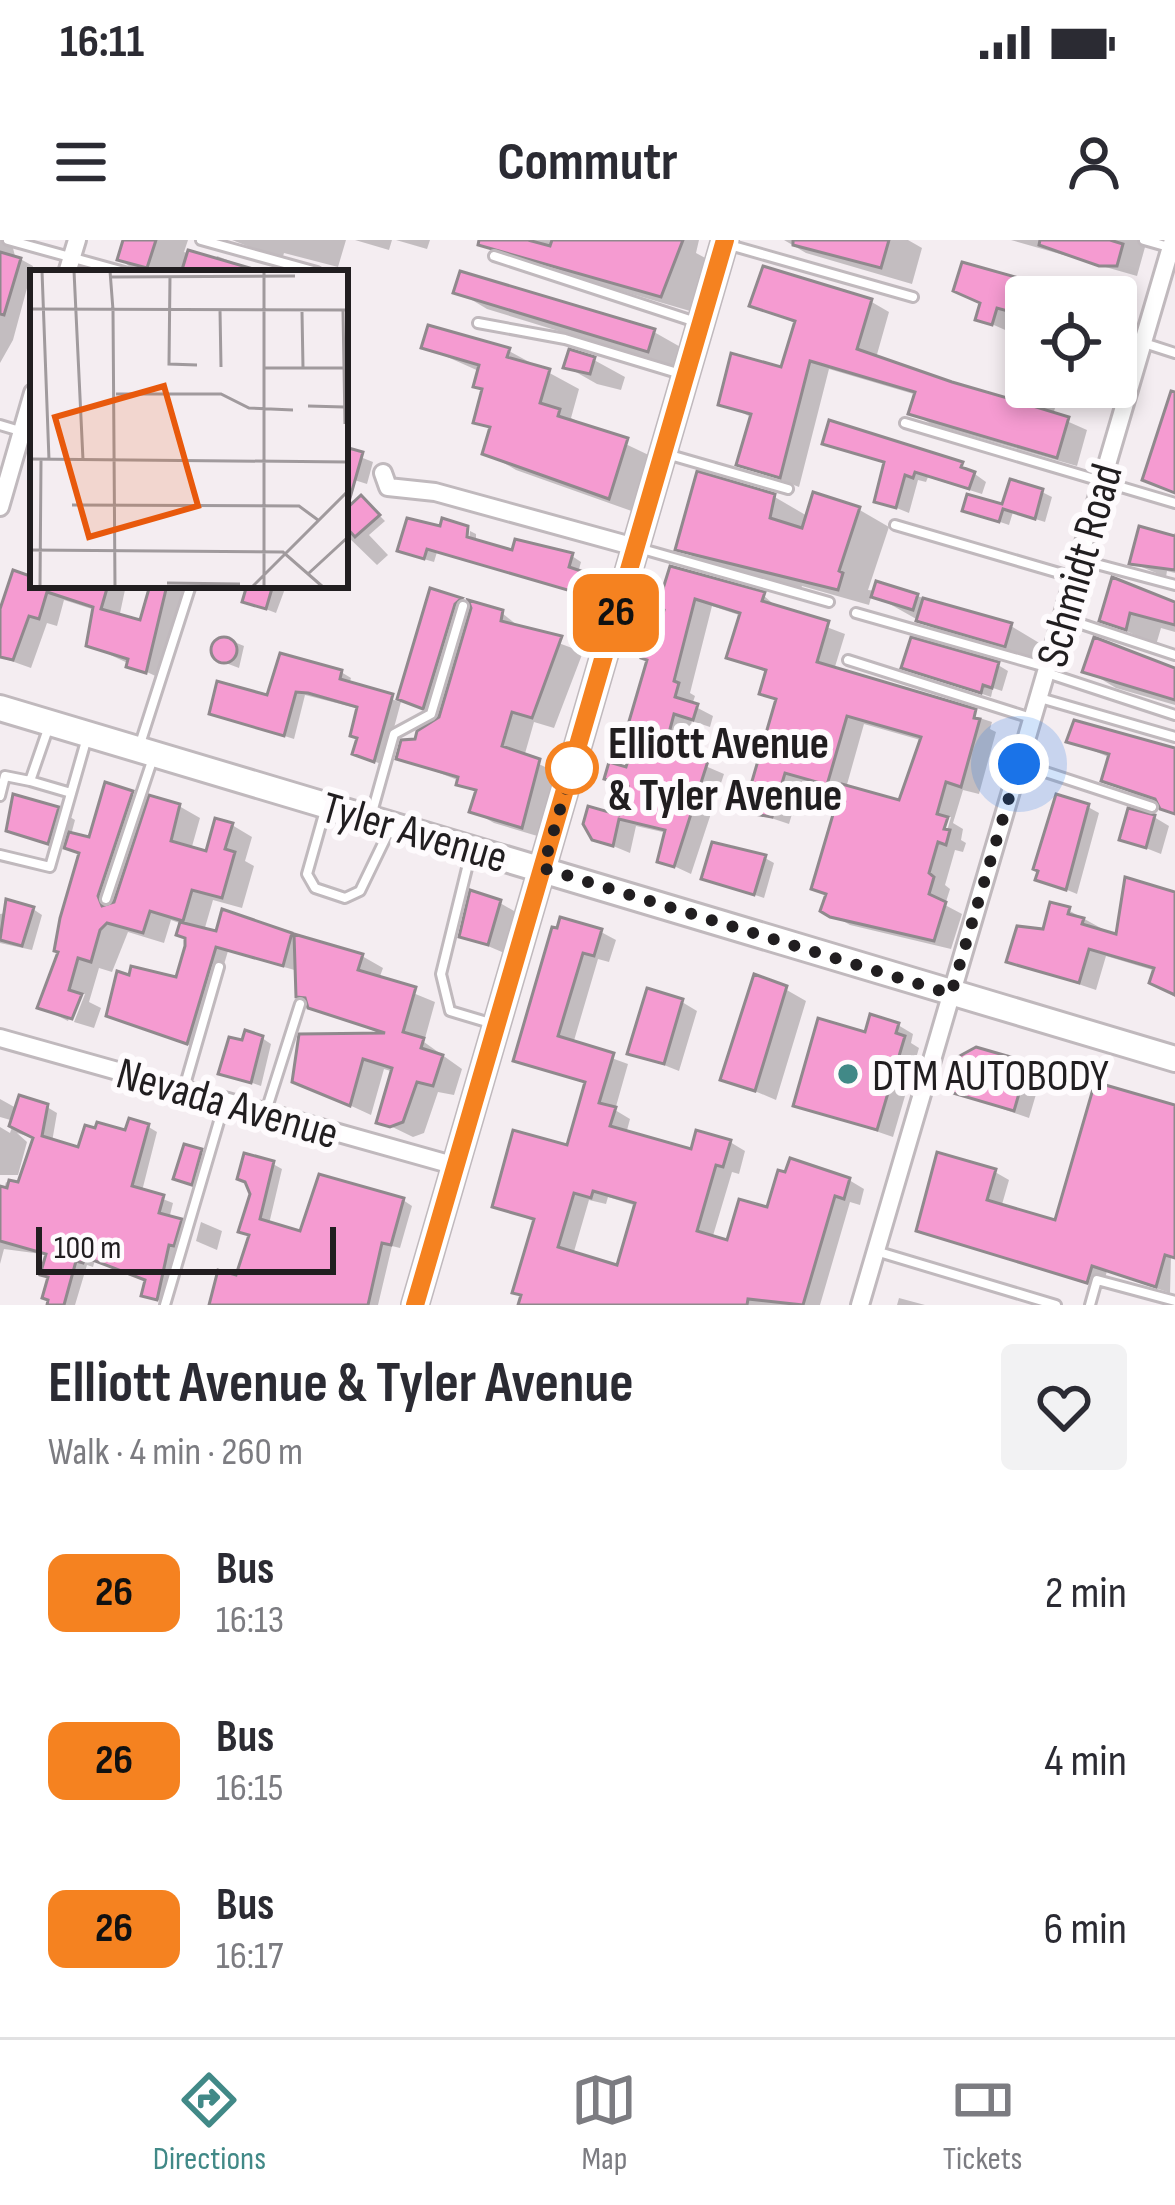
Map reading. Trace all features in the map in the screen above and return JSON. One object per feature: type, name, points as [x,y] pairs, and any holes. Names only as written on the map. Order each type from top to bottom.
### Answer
[{"type":"main road","points":[[415,1305],[725,242]]},
{"type":"main road","name":"Tyler Avenue","points":[[0,708],[1175,1059]]},
{"type":"street","name":"Schmidt Road","points":[[860,1305],[1173,246]]},
{"type":"street","points":[[0,505],[30,405]]},
{"type":"street","points":[[383,473],[388,487],[400,493],[435,493],[635,547]]},
{"type":"street","name":"Nevada Avenue","points":[[0,1038],[456,1166]]},
{"type":"lane","points":[[8,240],[118,270]]},
{"type":"lane","points":[[201,240],[310,270]]},
{"type":"lane","points":[[1144,240],[1173,246]]},
{"type":"lane","points":[[725,242],[913,297]]},
{"type":"lane","points":[[494,256],[700,324]]},
{"type":"lane","points":[[478,323],[565,339],[686,375]]},
{"type":"lane","points":[[1143,343],[1175,353]]},
{"type":"lane","points":[[904,423],[1175,503]]},
{"type":"lane","points":[[0,425],[22,431]]},
{"type":"lane","points":[[662,453],[788,489]]},
{"type":"lane","points":[[895,525],[1077,568],[1175,585]]},
{"type":"lane","points":[[635,547],[829,602]]},
{"type":"lane","points":[[106,899],[190,588]]},
{"type":"lane","points":[[327,805],[307,874],[315,889],[345,898],[361,891],[381,820],[394,734],[431,714],[464,606]]},
{"type":"lane","points":[[856,613],[1047,670],[1175,715]]},
{"type":"lane","points":[[1062,618],[1175,655]]},
{"type":"lane","points":[[848,660],[1032,719]]},
{"type":"lane","points":[[1039,697],[1175,737]]},
{"type":"lane","points":[[30,781],[50,723]]},
{"type":"lane","points":[[0,855],[50,867],[88,734]]},
{"type":"lane","points":[[1019,764],[1152,807]]},
{"type":"lane","points":[[0,796],[5,776],[71,793]]},
{"type":"lane","points":[[472,848],[441,974],[451,1011],[497,1024]]},
{"type":"lane","points":[[184,1090],[219,967]]},
{"type":"lane","points":[[266,1113],[300,1004]]},
{"type":"lane","points":[[165,1305],[225,1101]]},
{"type":"lane","points":[[876,1251],[1056,1305]]},
{"type":"lane","points":[[1090,1305],[1097,1280],[1175,1301]]},
{"type":"building","points":[[123,240],[156,240],[147,268],[117,260]]},
{"type":"building","points":[[479,240],[528,240],[550,246],[552,240],[683,240],[661,297],[478,245]]},
{"type":"building","points":[[793,240],[889,240],[881,268],[793,245]]},
{"type":"building","points":[[1040,240],[1123,244],[1117,266],[1099,266],[1039,245]]},
{"type":"building","points":[[188,250],[250,268],[250,270],[182,270]]},
{"type":"building","points":[[0,252],[21,258],[4,315],[0,314]]},
{"type":"building","points":[[962,262],[1012,276],[1005,276],[1005,310],[997,308],[992,325],[975,320],[980,303],[953,291]]},
{"type":"building","points":[[763,266],[872,299],[857,349],[1005,397],[1005,408],[1039,408],[1069,417],[1057,458],[908,414],[915,392],[810,361],[780,478],[736,465],[751,414],[718,405],[731,353],[781,367],[795,321],[749,306]]},
{"type":"building","points":[[460,271],[655,329],[648,352],[453,293]]},
{"type":"building","points":[[428,325],[510,348],[507,357],[550,369],[540,403],[560,409],[558,416],[628,438],[609,499],[482,454],[490,427],[473,423],[482,389],[473,387],[479,365],[421,348]]},
{"type":"building","points":[[569,349],[595,357],[590,374],[563,368]]},
{"type":"building","points":[[1171,391],[1175,392],[1175,493],[1142,480]]},
{"type":"building","points":[[829,420],[963,462],[961,467],[975,472],[969,489],[915,472],[913,478],[905,475],[896,508],[874,502],[884,462],[822,444]]},
{"type":"building","points":[[348,448],[363,452],[348,498]]},
{"type":"building","points":[[697,471],[775,494],[770,518],[802,528],[813,492],[860,507],[839,571],[843,573],[838,590],[675,550]]},
{"type":"building","points":[[1010,479],[1043,489],[1035,519],[1003,509],[999,522],[962,511],[967,494],[1002,504]]},
{"type":"building","points":[[361,495],[380,515],[355,537],[348,529],[348,507]]},
{"type":"building","points":[[407,518],[440,526],[442,518],[468,526],[467,537],[512,550],[515,539],[573,553],[569,567],[587,573],[581,594],[427,549],[424,559],[397,551]]},
{"type":"building","points":[[1139,526],[1175,536],[1175,570],[1129,564]]},
{"type":"building","points":[[670,566],[765,592],[762,601],[829,621],[817,662],[976,709],[974,718],[980,719],[961,787],[946,782],[937,814],[948,817],[944,829],[950,830],[946,845],[938,842],[929,873],[934,877],[929,894],[946,902],[934,941],[830,917],[820,911],[826,894],[811,889],[842,784],[899,800],[921,737],[847,716],[827,785],[785,773],[772,817],[743,812],[776,699],[759,694],[766,670],[726,658],[740,613],[695,599],[674,681],[679,683],[675,697],[698,704],[693,720],[674,714],[665,748],[708,761],[674,867],[657,862],[665,830],[619,819],[613,846],[592,840],[583,824],[588,806],[619,815],[628,786],[604,779],[609,762],[626,767],[635,738],[625,735],[647,660],[641,658],[646,639],[656,640],[664,610],[657,608]]},
{"type":"building","points":[[13,570],[30,576],[30,588],[107,588],[101,609],[140,620],[149,588],[166,588],[146,673],[126,667],[128,659],[86,646],[93,607],[47,592],[39,619],[29,616],[13,660],[0,657],[0,609]]},
{"type":"building","points":[[1112,577],[1175,602],[1175,625],[1130,613],[1126,630],[1099,621]]},
{"type":"building","points":[[876,581],[918,594],[913,610],[871,597]]},
{"type":"building","points":[[246,588],[272,588],[266,609],[242,602]]},
{"type":"building","points":[[430,588],[462,598],[455,604],[423,709],[397,699]]},
{"type":"building","points":[[923,598],[1012,623],[1005,647],[916,621]]},
{"type":"building","points":[[468,600],[503,610],[501,621],[562,636],[532,718],[512,712],[502,746],[540,759],[522,828],[469,812],[476,790],[456,785],[458,777],[396,759],[401,740],[415,739],[417,731],[439,717],[471,608]]},
{"type":"building","points":[[224,637],[237,650],[224,663],[211,650]]},
{"type":"building","points":[[911,637],[999,662],[992,688],[983,685],[981,693],[901,668]]},
{"type":"building","points":[[1094,637],[1175,668],[1175,700],[1082,672]]},
{"type":"building","points":[[280,653],[342,670],[340,679],[393,694],[374,762],[352,754],[357,738],[350,736],[357,707],[296,692],[284,736],[209,714],[217,681],[267,695]]},
{"type":"building","points":[[1074,720],[1175,748],[1175,814],[1160,809],[1155,799],[1101,781],[1109,754],[1066,742]]},
{"type":"building","points":[[105,782],[133,791],[98,896],[102,906],[114,902],[149,795],[180,804],[171,841],[206,851],[215,818],[233,823],[225,849],[235,852],[222,898],[192,890],[183,921],[150,911],[143,933],[107,923],[100,930],[91,962],[78,958],[69,990],[82,994],[72,1019],[37,1008],[58,952],[54,951],[60,918],[79,853],[64,848],[69,832],[89,837]]},
{"type":"building","points":[[13,794],[59,807],[48,844],[6,831]]},
{"type":"building","points":[[1056,794],[1089,804],[1066,890],[1035,880],[1038,871],[1033,869]]},
{"type":"building","points":[[1128,808],[1155,815],[1146,848],[1119,840]]},
{"type":"building","points":[[712,842],[766,855],[754,895],[701,879]]},
{"type":"building","points":[[1125,877],[1175,892],[1175,995],[1149,983],[1154,968],[1089,949],[1079,983],[1006,962],[1017,926],[1043,929],[1050,902],[1070,907],[1068,914],[1084,918],[1082,924],[1116,934]]},
{"type":"building","points":[[470,890],[501,900],[488,945],[459,937]]},
{"type":"building","points":[[6,899],[34,907],[22,946],[0,940]]},
{"type":"building","points":[[222,909],[292,933],[283,966],[216,947],[187,1044],[106,1016],[117,971],[129,975],[131,966],[176,977],[185,946],[185,938],[176,935],[180,922],[216,931]]},
{"type":"building","points":[[560,917],[602,929],[594,956],[583,953],[558,1036],[614,1053],[599,1103],[616,1107],[610,1126],[691,1149],[696,1130],[731,1140],[723,1167],[716,1165],[697,1231],[727,1240],[739,1199],[767,1207],[778,1170],[785,1172],[790,1158],[850,1178],[844,1199],[835,1196],[803,1305],[748,1299],[747,1305],[518,1305],[521,1295],[512,1293],[534,1219],[492,1207],[513,1130],[567,1145],[585,1082],[513,1061],[552,927],[557,928]],"holes":[[[593,1191],[635,1203],[617,1265],[558,1247],[574,1193],[591,1198]]]},
{"type":"building","points":[[294,934],[363,954],[358,970],[416,987],[403,1032],[424,1038],[421,1048],[443,1055],[433,1086],[417,1082],[403,1122],[390,1127],[376,1123],[392,1068],[363,1059],[350,1106],[292,1082],[299,1034],[385,1033],[308,1008],[305,998],[296,997]]},
{"type":"building","points":[[754,974],[787,986],[755,1091],[720,1080]]},
{"type":"building","points":[[647,988],[683,999],[664,1064],[627,1054]]},
{"type":"building","points":[[870,1014],[899,1023],[896,1033],[905,1036],[877,1130],[793,1106],[818,1018],[865,1032]]},
{"type":"building","points":[[245,1030],[263,1036],[251,1083],[218,1074],[229,1037],[242,1040]]},
{"type":"building","points":[[976,1047],[1028,1062],[1014,1111],[946,1091],[956,1058]]},
{"type":"building","points":[[1095,1082],[1175,1105],[1175,1258],[1165,1255],[1156,1287],[1092,1266],[1087,1283],[916,1231],[937,1152],[996,1169],[987,1200],[1055,1220]]},
{"type":"building","points":[[19,1095],[48,1104],[42,1136],[78,1147],[85,1125],[95,1128],[97,1122],[125,1130],[129,1118],[149,1124],[132,1186],[164,1195],[159,1213],[182,1219],[174,1246],[169,1245],[157,1300],[141,1296],[145,1280],[85,1257],[83,1263],[76,1261],[64,1305],[47,1305],[48,1300],[42,1298],[48,1277],[40,1275],[46,1254],[0,1241],[0,1186],[7,1188],[9,1180],[18,1182],[33,1138],[9,1126]]},
{"type":"building","points":[[184,1144],[202,1149],[192,1185],[173,1179]]},
{"type":"building","points":[[244,1153],[274,1161],[260,1219],[300,1231],[319,1174],[404,1198],[391,1245],[382,1243],[368,1305],[209,1305],[218,1270],[236,1275],[249,1235],[238,1232],[250,1194],[245,1182],[237,1179]]},
{"type":"bus line","name":"26","points":[[415,1305],[725,240]]},
{"type":"place","name":"Elliott Avenue & Tyler Avenue","points":[[572,768]]},
{"type":"place","name":"DTM AUTOBODY","points":[[848,1074]]},
{"type":"route","points":[[572,768],[543,868],[951,994],[1019,764]]}]
